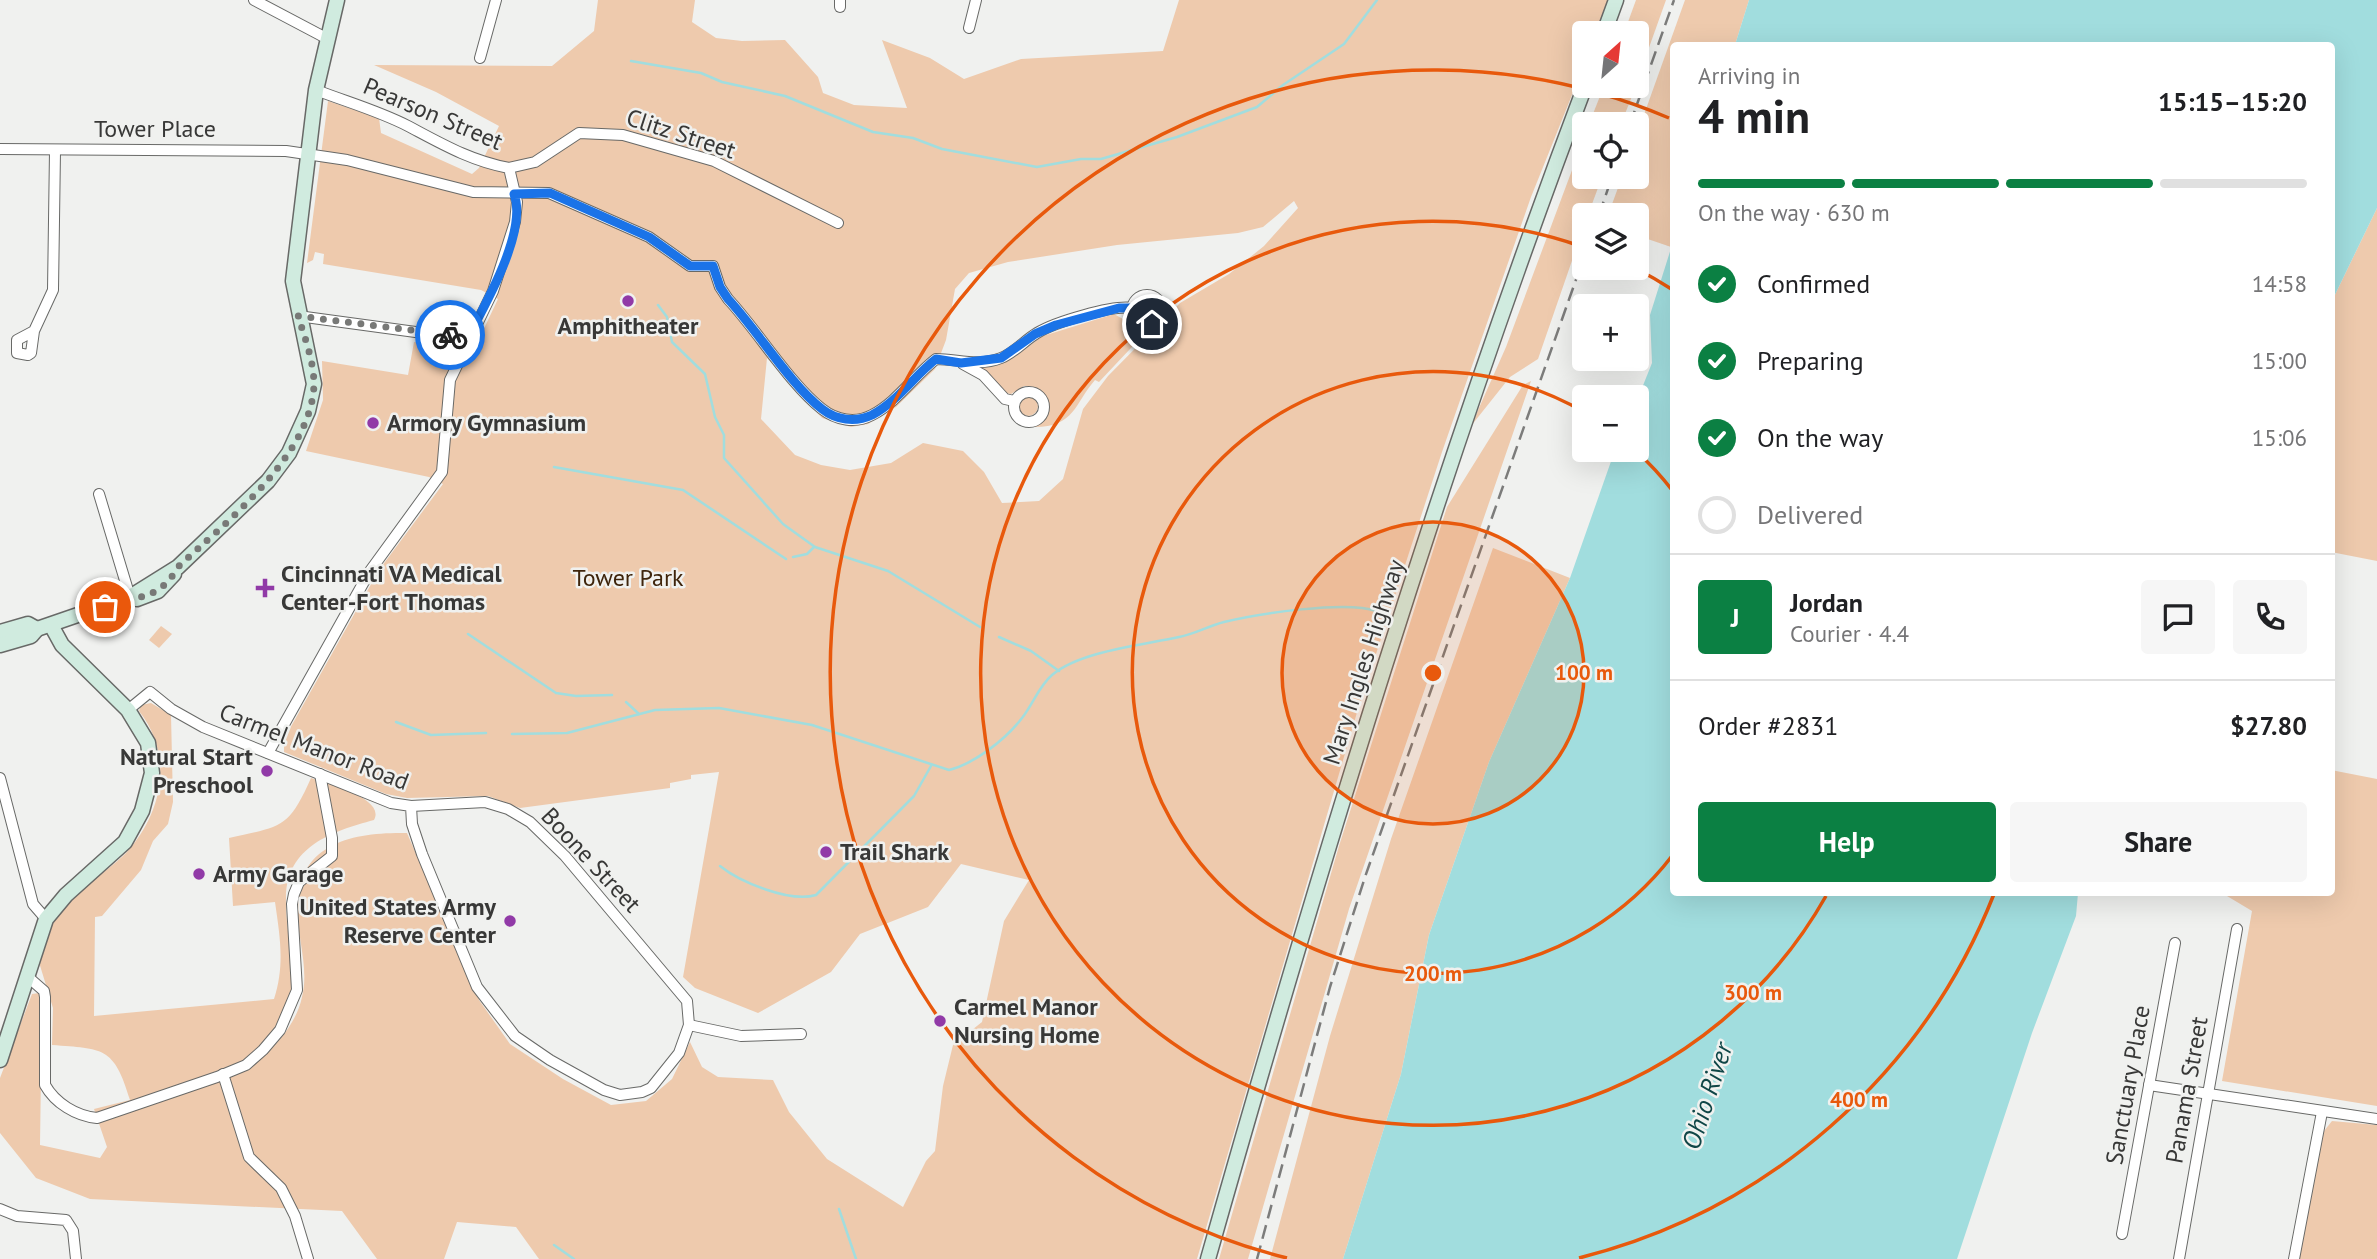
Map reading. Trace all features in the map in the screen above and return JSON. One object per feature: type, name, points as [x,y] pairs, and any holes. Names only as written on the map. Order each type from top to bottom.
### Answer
[{"type":"street","points":[[254,0],[326,38]]},
{"type":"street","points":[[0,645],[31,636],[44,627],[130,597],[178,567],[268,481],[289,453],[308,411],[314,384],[293,281],[316,90],[337,0]]},
{"type":"street","points":[[480,58],[496,0]]},
{"type":"street","points":[[969,28],[976,0]]},
{"type":"street","points":[[1608,21],[1616,0]]},
{"type":"street","name":"Pearson Street","points":[[268,753],[370,571],[442,472],[447,393],[467,339],[493,291],[506,256],[518,209],[509,168],[459,153],[407,125],[316,90]]},
{"type":"street","name":"Mary Ingles Highway","points":[[1208,1259],[1287,982],[1383,674],[1481,372],[1581,98]]},
{"type":"street","name":"Clitz Street","points":[[509,168],[536,162],[579,133],[623,135],[714,161],[838,223]]},
{"type":"street","name":"Tower Place","points":[[0,149],[258,150],[366,163],[473,192],[550,193],[649,237],[690,266],[713,266],[720,287],[728,299],[806,392],[821,409],[843,419],[856,420],[884,407],[936,359],[961,363]]},
{"type":"street","points":[[34,331],[53,290],[55,151]]},
{"type":"street","points":[[961,363],[1001,358],[1035,334],[1056,325],[1119,308],[1132,308]]},
{"type":"street","points":[[298,316],[467,339]]},
{"type":"street","points":[[961,363],[983,375],[1005,399],[1014,401]]},
{"type":"street","points":[[99,494],[130,597]]},
{"type":"street","points":[[0,632],[28,624],[44,627],[128,710],[148,743],[152,774],[142,811],[125,842],[66,895],[46,919],[37,939],[28,977],[0,1060]]},
{"type":"street","name":"Carmel Manor Road","points":[[128,710],[150,692],[185,718],[391,803],[411,806],[412,824],[422,854],[477,987],[515,1036],[583,1079],[604,1090],[631,1095],[651,1088],[679,1053],[689,1025]]},
{"type":"street","points":[[28,977],[44,991],[46,997],[45,1085],[49,1093],[72,1111],[96,1118],[246,1065],[280,1030],[292,1007],[297,989],[292,904],[294,894],[299,882],[332,856],[333,848],[320,774]]},
{"type":"street","points":[[0,778],[33,904],[46,919]]},
{"type":"street","name":"Boone Street","points":[[411,806],[485,802],[508,809],[530,822],[565,856],[680,990],[687,1000],[689,1025]]},
{"type":"street","name":"Panama Street","points":[[2179,1259],[2237,929]]},
{"type":"street","name":"Sanctuary Place","points":[[2122,1234],[2175,943]]},
{"type":"street","points":[[689,1025],[741,1036],[801,1034]]},
{"type":"street","points":[[223,1074],[249,1157],[281,1188],[295,1216],[308,1259]]},
{"type":"street","points":[[2149,1085],[2207,1096],[2377,1119]]},
{"type":"street","points":[[2294,1259],[2322,1112]]},
{"type":"street","points":[[0,1209],[17,1216],[66,1220],[73,1231],[76,1259]]},
{"type":"green space","name":"Tower Park","points":[[598,0],[695,0],[692,22],[716,38],[742,41],[785,40],[818,77],[823,93],[854,105],[907,108],[882,40],[930,58],[964,79],[1021,59],[1163,51],[1179,0],[1608,0],[1600,21],[1572,21],[1572,95],[1531,197],[1442,452],[1358,709],[1197,1259],[539,1259],[516,1227],[457,1222],[444,1259],[377,1259],[342,1211],[90,1199],[36,1178],[0,1133],[0,1078],[32,994],[39,993],[42,1002],[40,1145],[100,1158],[107,1147],[94,1109],[130,1100],[118,1069],[104,1054],[95,1050],[52,1045],[53,1008],[38,959],[51,925],[63,907],[126,853],[149,820],[160,784],[160,765],[150,728],[139,711],[141,705],[151,703],[171,715],[173,802],[168,824],[153,841],[141,870],[102,916],[95,917],[94,1016],[274,999],[280,963],[275,902],[233,906],[229,838],[261,831],[281,823],[296,808],[311,778],[364,799],[375,812],[374,820],[328,836],[314,844],[294,866],[288,880],[286,898],[292,967],[291,990],[283,1017],[261,1058],[286,1031],[300,1006],[304,965],[297,911],[299,888],[306,870],[317,856],[348,839],[366,835],[407,833],[479,1000],[510,1044],[563,1079],[611,1105],[646,1101],[672,1079],[690,1042],[702,1067],[718,1077],[773,1080],[789,1112],[827,1159],[903,1207],[926,1161],[935,1151],[943,1086],[953,1045],[982,1022],[1004,921],[1029,880],[961,864],[928,907],[860,934],[831,972],[758,1013],[695,988],[683,977],[719,772],[691,775],[691,779],[670,783],[670,788],[520,808],[488,796],[407,798],[386,794],[284,752],[284,739],[379,570],[443,484],[429,477],[306,451],[323,400],[322,361],[408,375],[414,342],[444,347],[469,360],[498,299],[481,290],[323,264],[324,254],[315,252],[313,260],[307,263],[328,101],[379,118],[381,133],[472,174],[479,168],[499,126],[436,92],[374,65],[552,66],[594,31]],"holes":[[[1294,201],[1298,208],[1264,246],[1229,274],[1180,303],[1108,376],[1083,409],[1063,479],[1039,501],[1002,503],[984,472],[963,451],[923,443],[891,463],[850,470],[821,465],[795,455],[761,419],[767,358],[822,418],[851,427],[868,424],[896,407],[935,369],[946,340],[955,289],[969,273],[1008,262],[1117,245],[1238,233],[1263,227]]]},
{"type":"green space","points":[[1636,0],[1666,0],[1649,48],[1649,21],[1628,21]]},
{"type":"green space","points":[[1685,0],[1749,0],[1736,42],[1670,42],[1670,247],[1649,239],[1649,203],[1612,203],[1618,189],[1649,189],[1649,112],[1645,112]]},
{"type":"green space","points":[[1599,98],[1631,98],[1626,112],[1594,112]]},
{"type":"green space","points":[[1572,170],[1572,189],[1598,189],[1592,203],[1572,203],[1572,261],[1538,359],[1510,377],[1471,426],[1506,347]]},
{"type":"green space","points":[[2377,208],[2377,561],[2335,553],[2335,295]]},
{"type":"green space","points":[[1147,299],[1154,302],[1157,309],[1154,316],[1147,319],[1140,316],[1137,309],[1140,302]]},
{"type":"green space","points":[[1114,314],[1146,332],[1099,382],[1095,380],[1072,413],[1057,423],[1032,427],[1049,411],[1046,396],[1030,386],[1024,386],[1011,394],[1005,393],[982,367],[1009,360],[1043,336]]},
{"type":"green space","points":[[1531,381],[1349,909],[1248,1259],[1219,1259],[1339,846],[1447,507],[1523,385]]},
{"type":"green space","points":[[1028,396],[1035,399],[1038,406],[1035,413],[1028,416],[1021,413],[1018,406],[1021,399]]},
{"type":"green space","points":[[1493,548],[1570,578],[1489,762],[1429,935],[1401,1074],[1343,1259],[1270,1259],[1330,1036],[1391,839]]},
{"type":"green space","points":[[161,626],[172,634],[159,648],[149,640]]},
{"type":"green space","points":[[2335,771],[2377,779],[2377,1106],[2222,1081],[2252,911],[2227,896],[2335,896]]},
{"type":"green space","points":[[2332,1121],[2377,1125],[2377,1259],[2297,1259],[2324,1131]]},
{"type":"water","points":[[1749,0],[2377,0],[2377,208],[2335,295],[2335,42],[1736,42]]},
{"type":"water","name":"Ohio River","points":[[1670,252],[1670,896],[2078,896],[2076,916],[2032,1033],[1957,1259],[1343,1259],[1401,1074],[1429,935],[1489,762],[1570,578],[1611,462],[1649,462],[1649,385],[1643,385],[1652,363],[1650,315]]},
{"type":"waterway","points":[[631,61],[701,73],[722,82],[785,96],[873,132],[913,138],[942,149],[1037,167],[1081,159],[1101,159],[1177,137],[1257,107],[1283,85],[1344,44],[1377,0]]},
{"type":"waterway","points":[[658,305],[667,317],[672,342],[705,374],[715,417],[724,435],[724,458],[783,524],[815,547],[888,571],[980,627]]},
{"type":"waterway","points":[[554,467],[683,490],[786,559]]},
{"type":"waterway","points":[[793,557],[807,554],[814,547]]},
{"type":"waterway","points":[[512,734],[567,733],[655,710],[719,708],[812,725],[949,770],[969,762],[998,742],[1022,718],[1047,679],[1079,660],[1112,650],[1185,636],[1224,622],[1257,615],[1344,607],[1376,611]]},
{"type":"waterway","points":[[468,634],[556,693],[576,696],[612,695]]},
{"type":"waterway","points":[[999,637],[1031,651],[1059,671]]},
{"type":"waterway","points":[[626,702],[639,714]]},
{"type":"waterway","points":[[396,722],[431,735],[486,733]]},
{"type":"waterway","points":[[720,866],[740,878],[779,894],[805,897],[816,895],[914,796],[931,766]]},
{"type":"waterway","points":[[839,1209],[856,1259]]},
{"type":"waterway","points":[[554,1245],[574,1259]]},
{"type":"railway","points":[[1634,112],[1674,0]]},
{"type":"railway","points":[[1603,203],[1608,189]]},
{"type":"railway","points":[[1257,1259],[1330,987],[1365,877],[1576,280]]},
{"type":"way so far","points":[[105,607],[130,597],[146,597],[170,582],[178,567],[268,481],[289,453],[308,411],[314,384],[298,316],[450,335]]},
{"type":"place","name":"Amphitheater","points":[[628,301]]},
{"type":"place","name":"Armory Gymnasium","points":[[373,423]]},
{"type":"place","name":"Cincinnati VA Medical Center-Fort Thomas","points":[[265,588]]},
{"type":"place","name":"Natural Start Preschool","points":[[267,771]]},
{"type":"place","name":"Trail Shark","points":[[826,852]]},
{"type":"place","name":"Army Garage","points":[[199,874]]},
{"type":"place","name":"United States Army Reserve Center","points":[[510,921]]},
{"type":"place","name":"Carmel Manor Nursing Home","points":[[940,1021]]},
{"type":"route","points":[[450,335],[467,339],[493,291],[506,256],[518,209],[514,194],[527,192],[550,193],[636,231],[690,266],[713,266],[720,287],[728,299],[806,392],[821,409],[843,419],[856,420],[871,416],[936,359],[976,363],[1001,358],[1035,334],[1056,325],[1119,308],[1132,308],[1138,321],[1152,324]]}]
